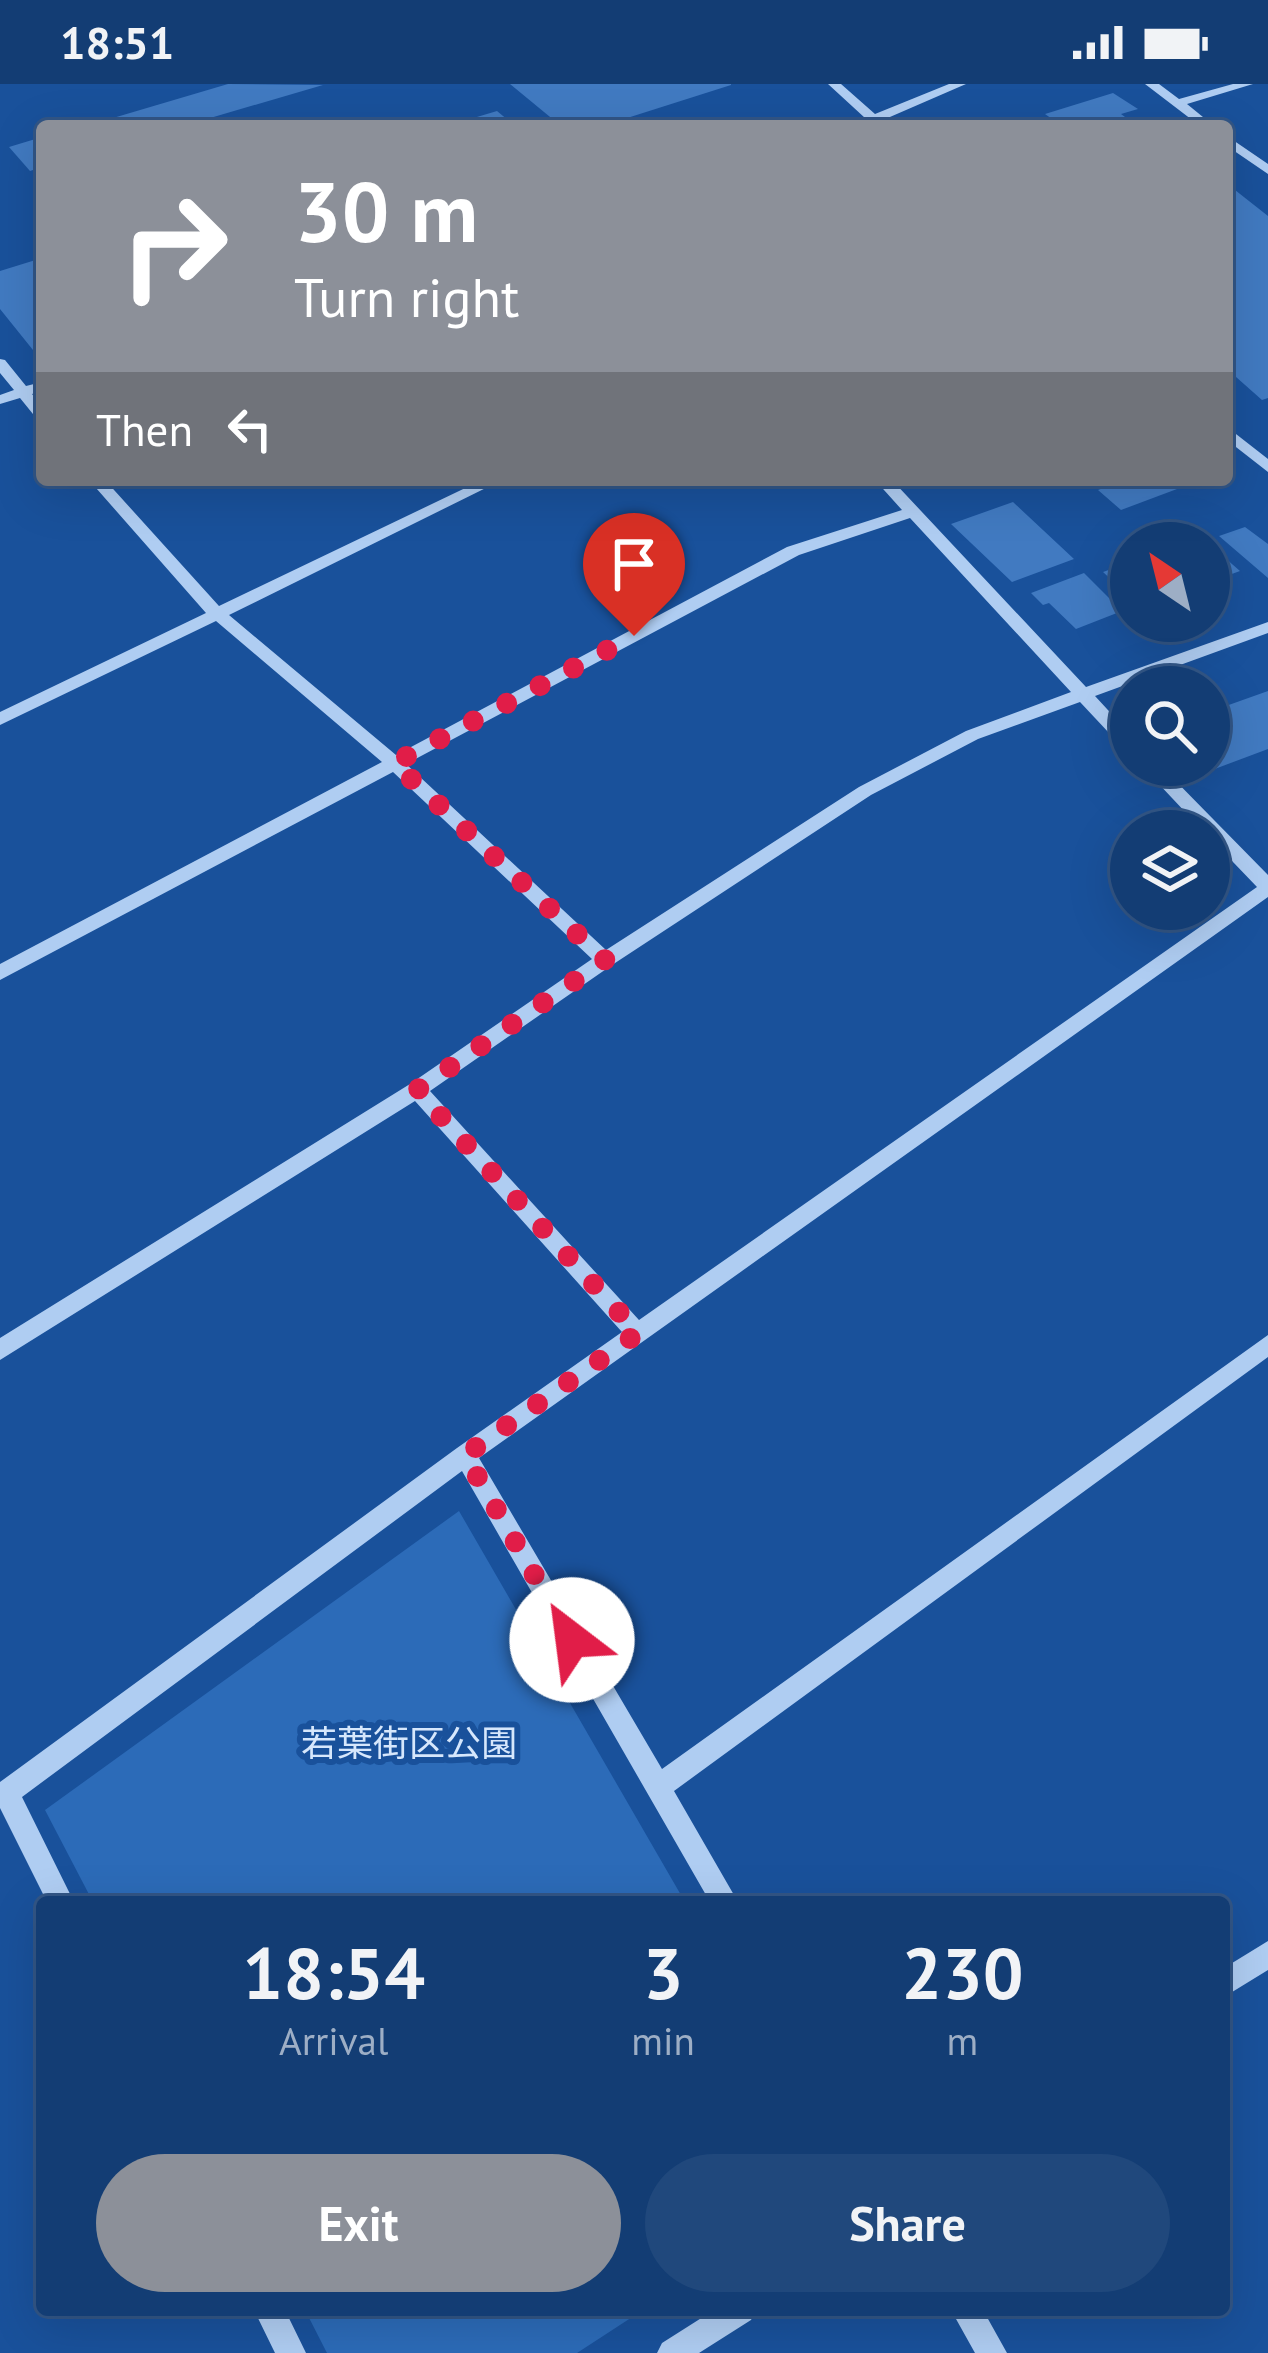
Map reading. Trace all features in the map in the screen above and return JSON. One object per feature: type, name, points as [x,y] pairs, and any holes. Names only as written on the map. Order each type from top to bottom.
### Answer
[{"type":"street","points":[[833,84],[875,120]]},
{"type":"street","points":[[884,120],[960,84]]},
{"type":"street","points":[[1151,84],[1200,120]]},
{"type":"street","points":[[1177,104],[1246,84]]},
{"type":"street","points":[[1233,144],[1268,170]]},
{"type":"street","points":[[0,363],[36,409]]},
{"type":"street","points":[[0,400],[36,388]]},
{"type":"street","points":[[1233,437],[1268,467]]},
{"type":"street","points":[[102,486],[199,598],[394,763],[605,960]]},
{"type":"street","points":[[0,719],[481,486]]},
{"type":"street","points":[[888,486],[1110,724]]},
{"type":"street","points":[[0,974],[793,551],[912,512]]},
{"type":"street","points":[[0,1350],[417,1090],[605,960],[865,791],[972,735],[1268,627]]},
{"type":"street","points":[[58,1896],[6,1793],[465,1455],[1268,887],[1170,786]]},
{"type":"street","points":[[417,1090],[638,1333]]},
{"type":"street","points":[[657,1788],[1268,1345]]},
{"type":"street","points":[[465,1455],[721,1896]]},
{"type":"street","points":[[1230,1980],[1268,1954]]},
{"type":"street","points":[[272,2316],[291,2353]]},
{"type":"street","points":[[672,2353],[731,2316]]},
{"type":"street","points":[[970,2316],[992,2353]]},
{"type":"green space","name":"若葉街区公園","points":[[459,1511],[682,1896],[90,1896],[45,1810]]},
{"type":"green space","points":[[308,2316],[634,2316],[577,2353],[327,2353]]},
{"type":"building","points":[[228,84],[323,85],[203,120],[106,120]]},
{"type":"building","points":[[510,84],[731,84],[621,120],[554,120]]},
{"type":"building","points":[[1113,93],[1138,109],[1121,114],[1129,120],[1054,120],[1045,114]]},
{"type":"building","points":[[497,111],[508,120],[467,120]]},
{"type":"building","points":[[36,139],[36,169],[30,171],[9,147]]},
{"type":"building","points":[[1233,190],[1268,216],[1268,398],[1262,400],[1233,374]]},
{"type":"building","points":[[36,260],[36,354],[0,309],[0,271]]},
{"type":"building","points":[[1109,486],[1185,486],[1121,510],[1098,490]]},
{"type":"building","points":[[1013,502],[1074,559],[1012,582],[951,524]]},
{"type":"building","points":[[1245,527],[1268,544],[1268,578],[1230,545],[1230,532]]},
{"type":"building","points":[[1084,573],[1110,599],[1110,616],[1076,629],[1031,593]]},
{"type":"building","points":[[1268,691],[1268,749],[1230,763],[1230,705]]},
{"type":"route","points":[[572,1640],[465,1455],[638,1333],[417,1090],[605,960],[394,763],[634,636]]}]
